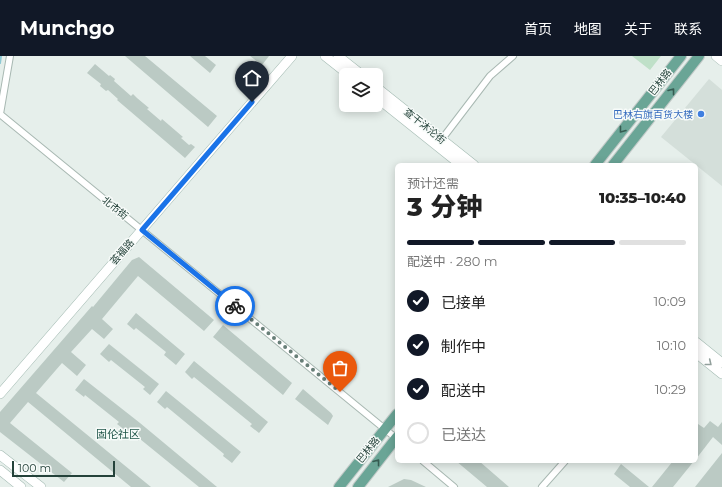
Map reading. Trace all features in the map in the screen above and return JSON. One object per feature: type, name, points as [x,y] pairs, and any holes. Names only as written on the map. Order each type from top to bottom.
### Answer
[{"type":"main road","name":"巴林路","points":[[596,163],[681,56]]},
{"type":"main road","name":"巴林路","points":[[615,163],[699,56]]},
{"type":"main road","name":"巴林路","points":[[339,487],[395,416]]},
{"type":"main road","name":"巴林路","points":[[358,487],[395,441]]},
{"type":"street","points":[[0,114],[10,56]]},
{"type":"street","name":"荟福路","points":[[0,394],[292,56]]},
{"type":"street","points":[[325,56],[340,68]]},
{"type":"street","points":[[338,56],[353,68]]},
{"type":"street","points":[[442,139],[490,76],[513,56]]},
{"type":"street","points":[[716,56],[722,61]]},
{"type":"street","name":"查干沐沦街","points":[[383,92],[472,163]]},
{"type":"street","name":"查干沐沦街","points":[[383,103],[458,163]]},
{"type":"street","name":"北市街","points":[[0,114],[395,436]]},
{"type":"street","points":[[698,344],[722,363]]},
{"type":"street","points":[[698,355],[722,374]]},
{"type":"street","points":[[0,455],[40,487]]},
{"type":"street","points":[[425,463],[454,487]]},
{"type":"street","points":[[542,487],[563,463]]},
{"type":"street","points":[[0,470],[21,487]]},
{"type":"shaded area","name":"巴林右旗百货大楼","points":[[709,79],[722,90],[722,186],[698,167],[698,163],[693,163],[661,137]]},
{"type":"green space","points":[[632,56],[661,56],[650,70]]},
{"type":"building","points":[[125,56],[145,56],[217,116],[208,127]]},
{"type":"building","points":[[190,56],[205,56],[216,65],[210,73]]},
{"type":"building","points":[[250,56],[269,56],[262,65]]},
{"type":"building","points":[[95,64],[115,79],[114,81],[131,96],[133,94],[161,121],[162,119],[183,137],[181,138],[189,145],[191,144],[195,147],[185,158],[117,100],[118,99],[108,90],[106,91],[100,86],[101,84],[87,73]]},
{"type":"building","points":[[139,257],[214,320],[204,331],[138,276],[102,319],[113,329],[104,339],[92,329],[71,352],[86,365],[77,376],[62,363],[36,393],[151,487],[131,487],[28,402],[10,423],[72,473],[64,482],[0,432],[0,412],[92,306],[93,307],[132,260]]},
{"type":"building","points":[[136,313],[185,354],[176,365],[164,355],[166,352],[136,328],[134,330],[127,324]]},
{"type":"building","points":[[223,325],[292,383],[283,395],[213,337]]},
{"type":"building","points":[[109,344],[159,384],[150,395],[143,389],[145,387],[111,360],[109,362],[100,354]]},
{"type":"building","points":[[194,361],[268,422],[259,433],[250,426],[252,424],[194,377],[192,379],[185,372]]},
{"type":"building","points":[[84,379],[217,487],[199,487],[140,439],[139,441],[117,424],[119,422],[85,395],[84,397],[75,390]]},
{"type":"building","points":[[303,389],[331,413],[333,416],[328,425],[295,399]]},
{"type":"building","points":[[166,391],[241,452],[232,463],[223,456],[224,454],[167,407],[165,409],[157,402]]},
{"type":"building","points":[[710,421],[718,427],[722,422],[722,445],[713,437],[698,456],[698,424],[704,428]]},
{"type":"building","points":[[722,453],[722,487],[695,487]]},
{"type":"building","points":[[458,463],[481,463],[509,487],[487,487]]},
{"type":"building","points":[[671,463],[692,463],[673,487],[652,487]]},
{"type":"building","points":[[621,464],[649,487],[630,487],[614,474]]},
{"type":"building","points":[[404,479],[411,480],[426,487],[388,487]]},
{"type":"waterway","points":[[0,63],[1,56]]},
{"type":"way so far","points":[[235,306],[340,392]]},
{"type":"place","name":"巴林右旗百货大楼","points":[[701,114]]},
{"type":"district","name":"固伦社区","points":[[118,434]]},
{"type":"route","points":[[235,306],[142,230],[252,102]]}]
